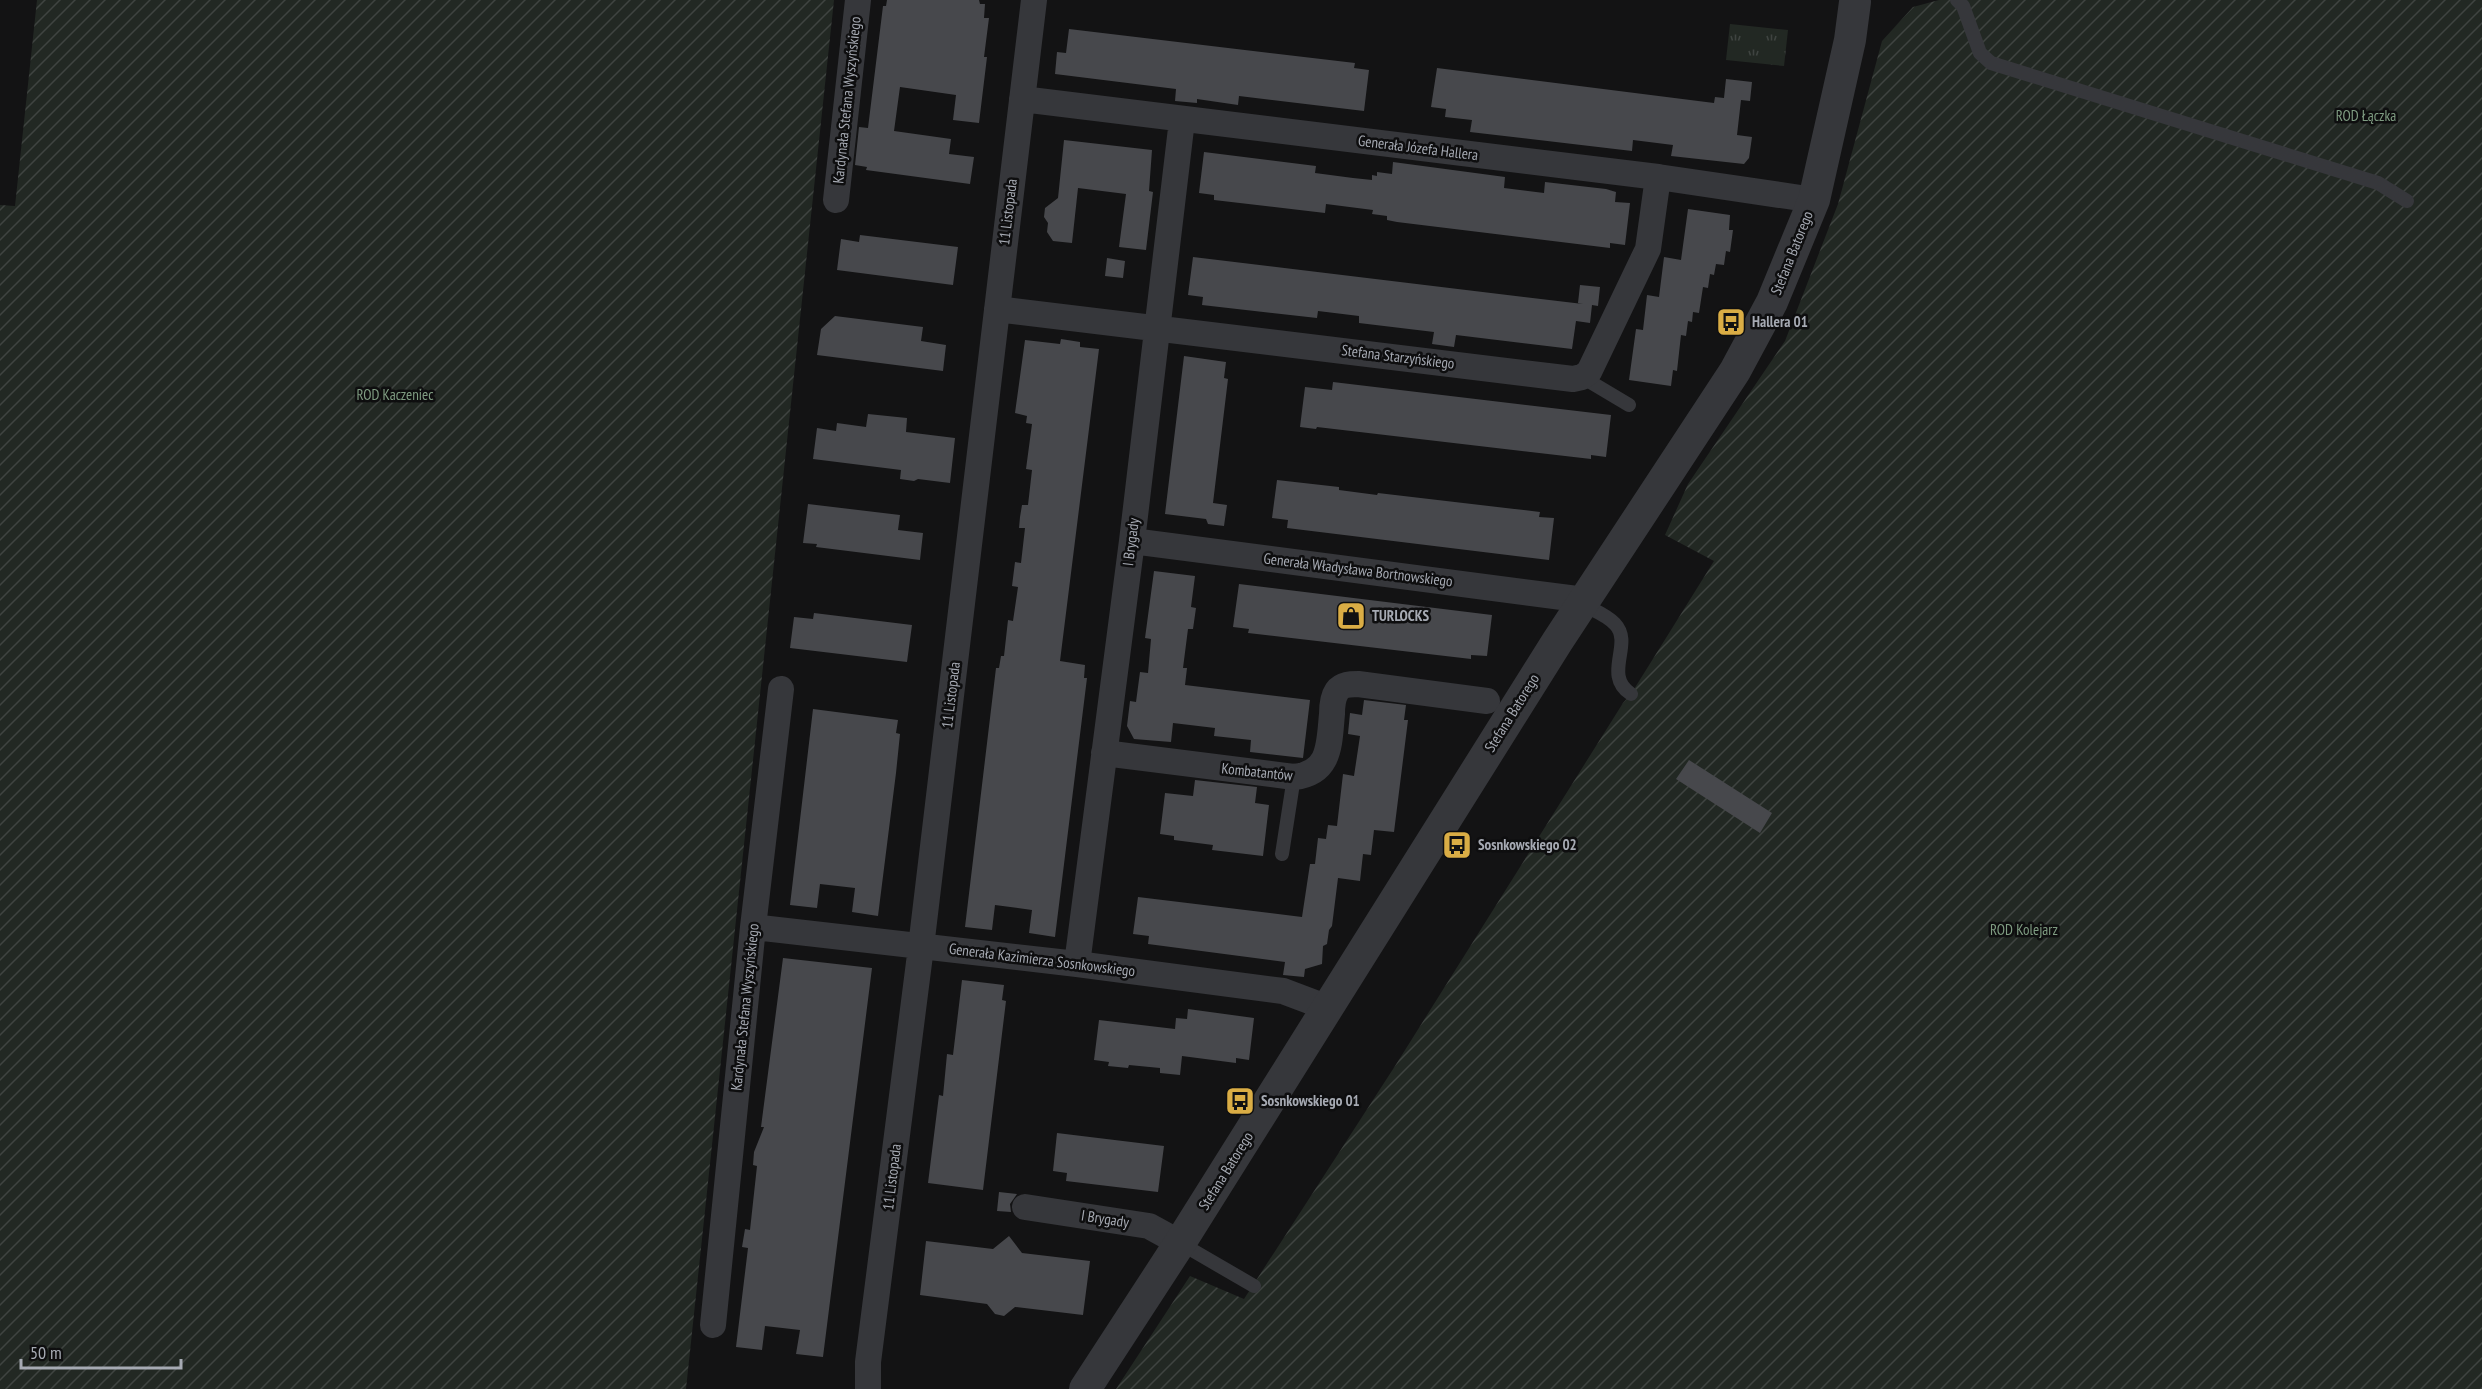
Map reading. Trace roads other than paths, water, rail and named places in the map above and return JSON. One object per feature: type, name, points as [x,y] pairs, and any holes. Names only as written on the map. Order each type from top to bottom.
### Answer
[{"type":"street","name":"Kardynała Stefana Wyszyńskiego","points":[[835,207],[858,0]]},
{"type":"street","name":"11 Listopada","points":[[868,1389],[868,1362],[921,947],[1034,0]]},
{"type":"street","name":"Stefana Batorego","points":[[1086,1389],[1583,602],[1735,370],[1772,302],[1814,200],[1862,1]]},
{"type":"street","name":"Generała Józefa Hallera","points":[[1022,99],[1658,177],[1814,200]]},
{"type":"street","name":"I Brygady","points":[[1077,964],[1132,541],[1182,120]]},
{"type":"street","points":[[1582,377],[1589,372],[1648,249],[1658,177]]},
{"type":"street","name":"Stefana Starzyńskiego","points":[[997,309],[1573,379],[1582,377]]},
{"type":"street","name":"Generała Władysława Bortnowskiego","points":[[1132,541],[1583,602]]},
{"type":"street","name":"Kombatantów","points":[[1104,753],[1294,777],[1306,776],[1317,770],[1325,758],[1329,743],[1333,702],[1337,691],[1345,685],[1358,684],[1487,701]]},
{"type":"street","name":"Kardynała Stefana Wyszyńskiego","points":[[713,1325],[753,927],[781,689]]},
{"type":"street","name":"Generała Kazimierza Sosnkowskiego","points":[[753,927],[1077,964],[1282,991],[1328,1008]]},
{"type":"street","name":"I Brygady","points":[[1025,1207],[1149,1226],[1180,1243]]},
{"type":"lane","points":[[1957,0],[1963,6],[1980,53],[1991,63],[2378,183],[2407,201]]},
{"type":"lane","points":[[1582,377],[1629,405]]},
{"type":"lane","points":[[1583,602],[1616,625],[1621,637],[1618,675],[1622,688],[1631,694]]},
{"type":"lane","points":[[1282,854],[1294,777]]},
{"type":"lane","points":[[1180,1243],[1254,1286]]},
{"type":"place","name":"Hallera 01","points":[[1731,322]]},
{"type":"place","name":"TURLOCKS","points":[[1351,616]]},
{"type":"place","name":"Sosnkowskiego 02","points":[[1457,845]]},
{"type":"place","name":"Sosnkowskiego 01","points":[[1240,1101]]},
{"type":"park label","name":"ROD Łączka","points":[[2366,116]]},
{"type":"park label","name":"ROD Kaczeniec","points":[[395,395]]},
{"type":"park label","name":"ROD Kolejarz","points":[[2024,930]]}]
